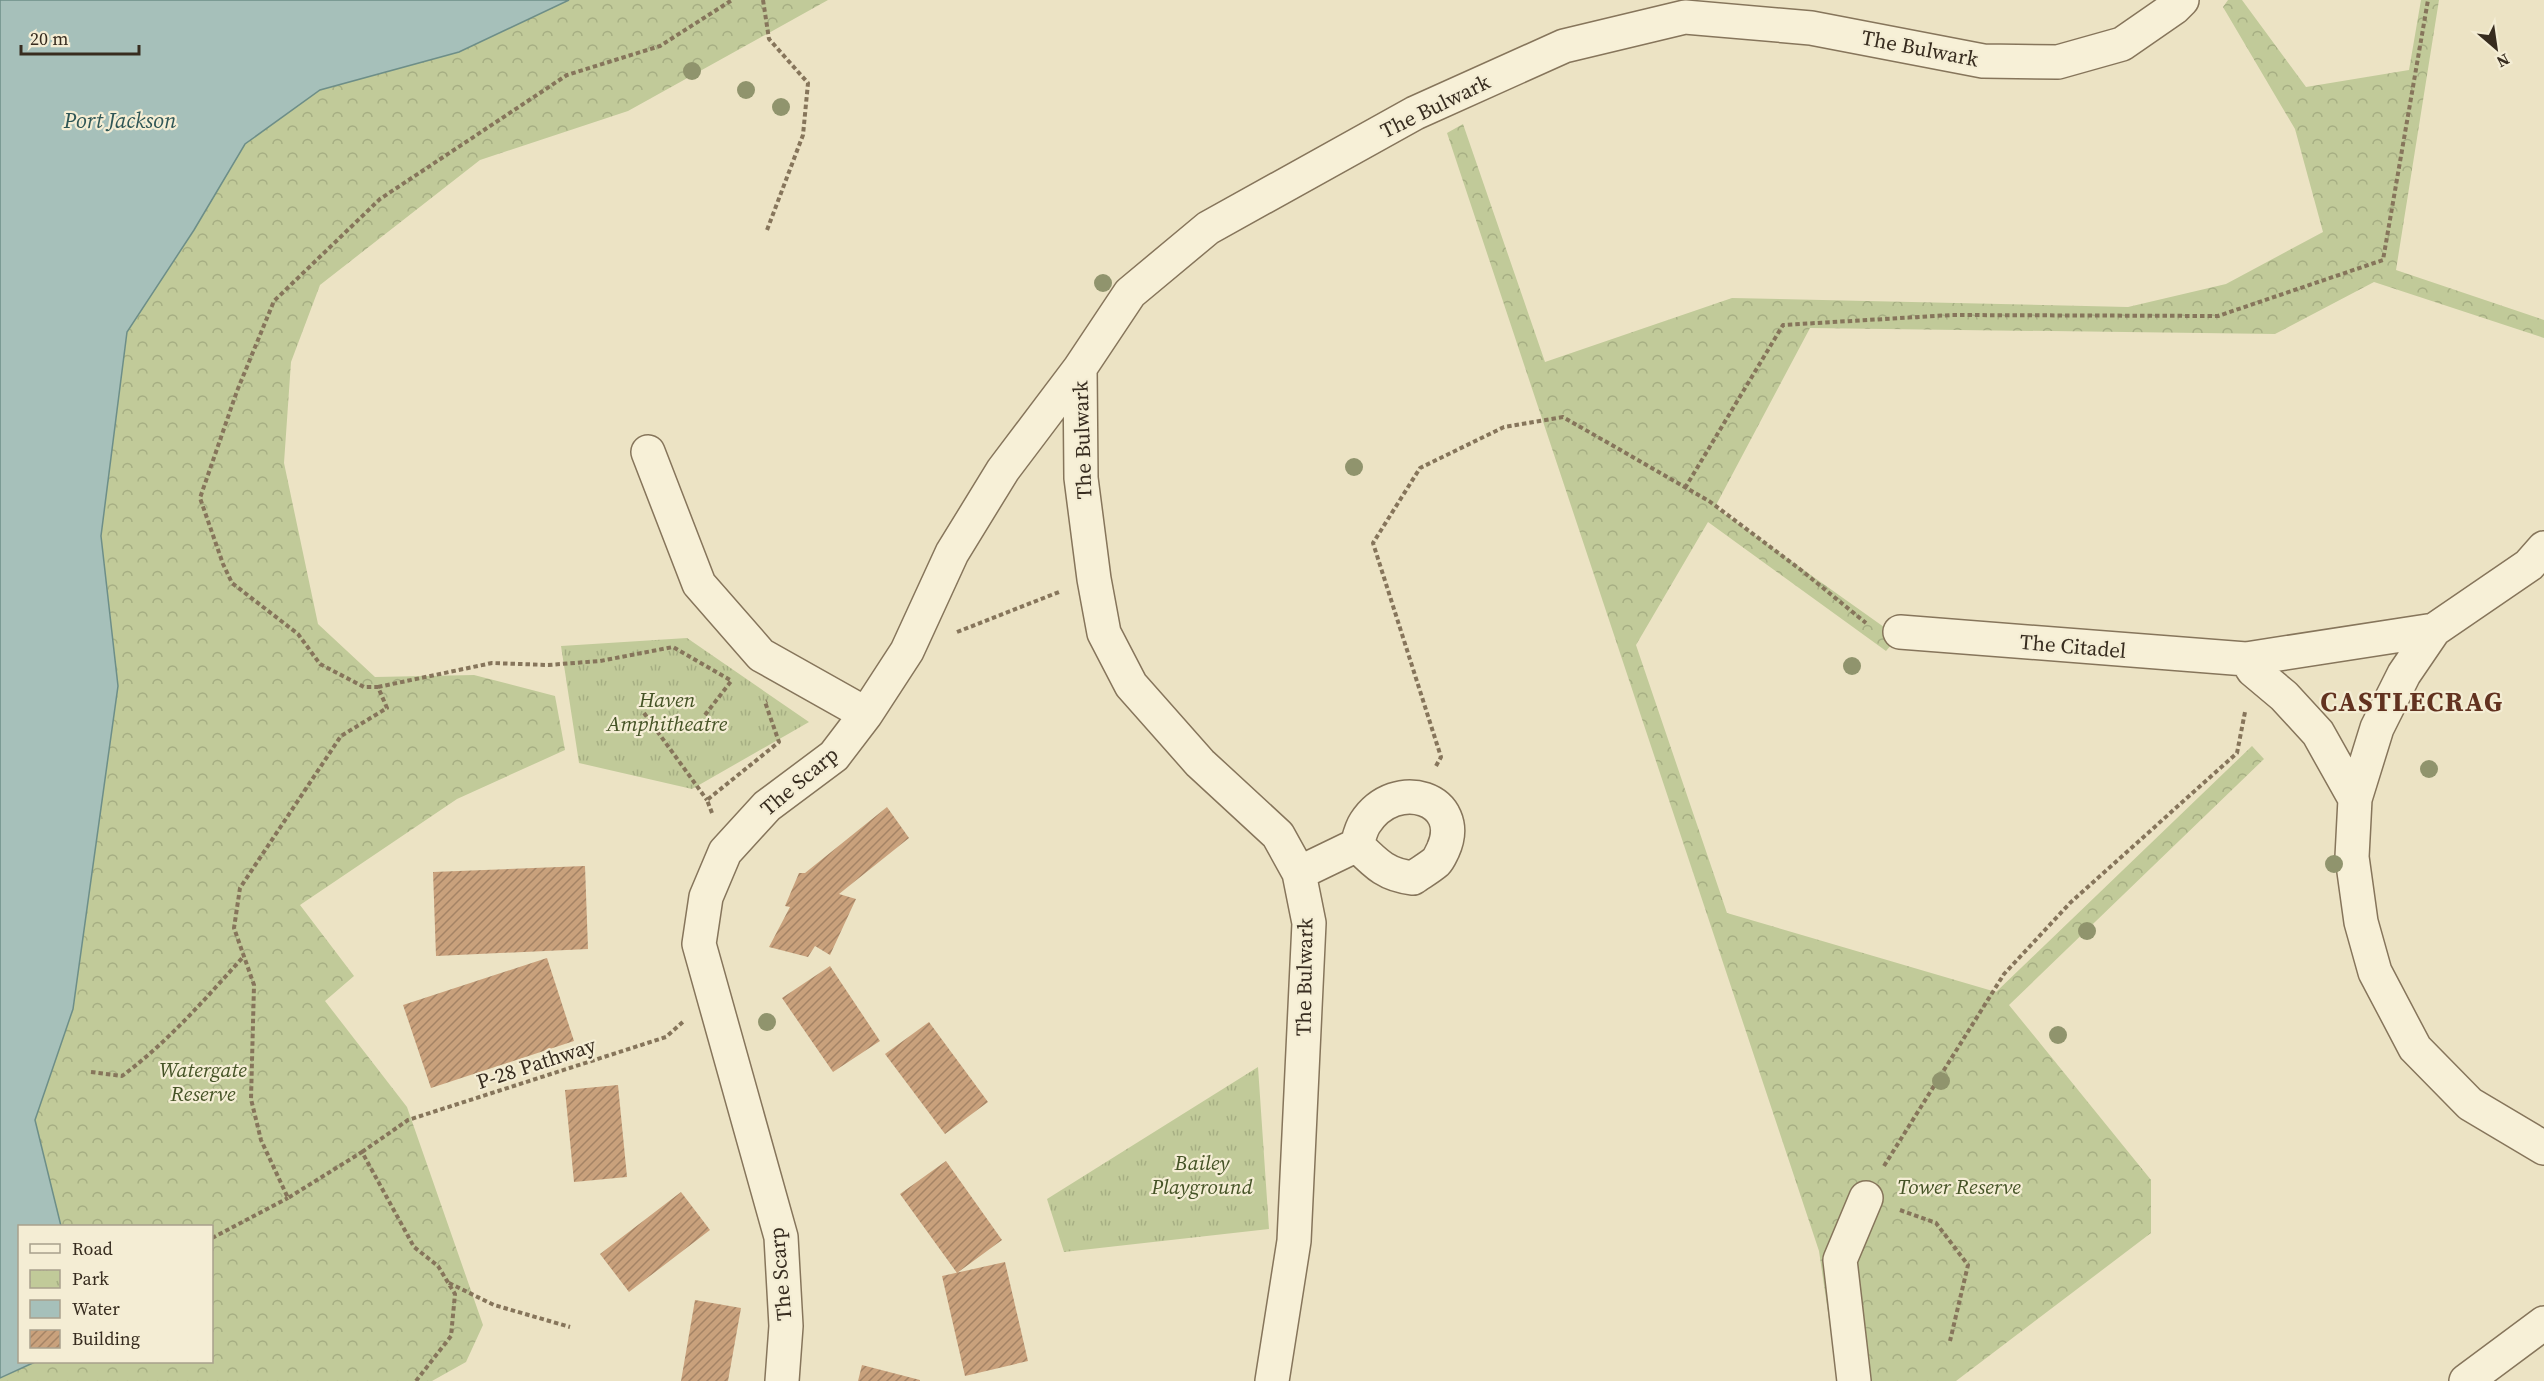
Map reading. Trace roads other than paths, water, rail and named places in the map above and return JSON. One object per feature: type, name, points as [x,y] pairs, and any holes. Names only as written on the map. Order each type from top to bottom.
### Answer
[{"type":"street","name":"The Bulwark","points":[[1272,1381],[1294,1241],[1309,923],[1299,873],[1278,835],[1200,763],[1131,685],[1104,633],[1094,579],[1081,478],[1080,368],[1130,293],[1208,228],[1415,113],[1564,46],[1685,16],[1811,27],[1983,61],[2058,62],[2122,44],[2182,0]]},
{"type":"street","name":"The Scarp","points":[[782,1381],[786,1326],[781,1237],[699,944],[706,897],[726,850],[767,806],[834,756],[866,714],[907,651],[958,544],[1003,470],[1080,368]]},
{"type":"street","points":[[648,452],[699,584],[761,655],[866,714]]},
{"type":"street","points":[[2544,548],[2529,564],[2434,630],[2404,674],[2377,728],[2355,799],[2352,857],[2361,922],[2374,972],[2415,1048],[2470,1104],[2544,1148]]},
{"type":"street","name":"The Citadel","points":[[1900,632],[2249,664],[2336,644],[2434,630]]},
{"type":"street","points":[[2249,664],[2284,696],[2318,733],[2355,799]]},
{"type":"street","points":[[1299,873],[1357,845],[1364,824],[1383,804],[1400,797],[1421,796],[1430,801],[1445,818],[1447,840],[1438,861],[1413,878],[1397,876],[1380,867],[1357,845]]},
{"type":"street","points":[[1854,1381],[1840,1260],[1866,1198]]},
{"type":"street","points":[[2466,1381],[2544,1323]]},
{"type":"water","name":"Port Jackson","points":[[0,0],[569,0],[459,52],[320,90],[245,144],[194,230],[127,332],[101,536],[118,686],[73,1009],[35,1120],[61,1225],[18,1225],[18,1363],[33,1363],[0,1378]]},
{"type":"district","name":"CASTLECRAG","points":[[2412,701]]},
{"type":"park label","name":"Haven Amphitheatre","points":[[667,711]]},
{"type":"park label","name":"Watergate Reserve","points":[[203,1081]]},
{"type":"park label","name":"Bailey Playground","points":[[1202,1174]]},
{"type":"park label","name":"Tower Reserve","points":[[1959,1186]]}]
